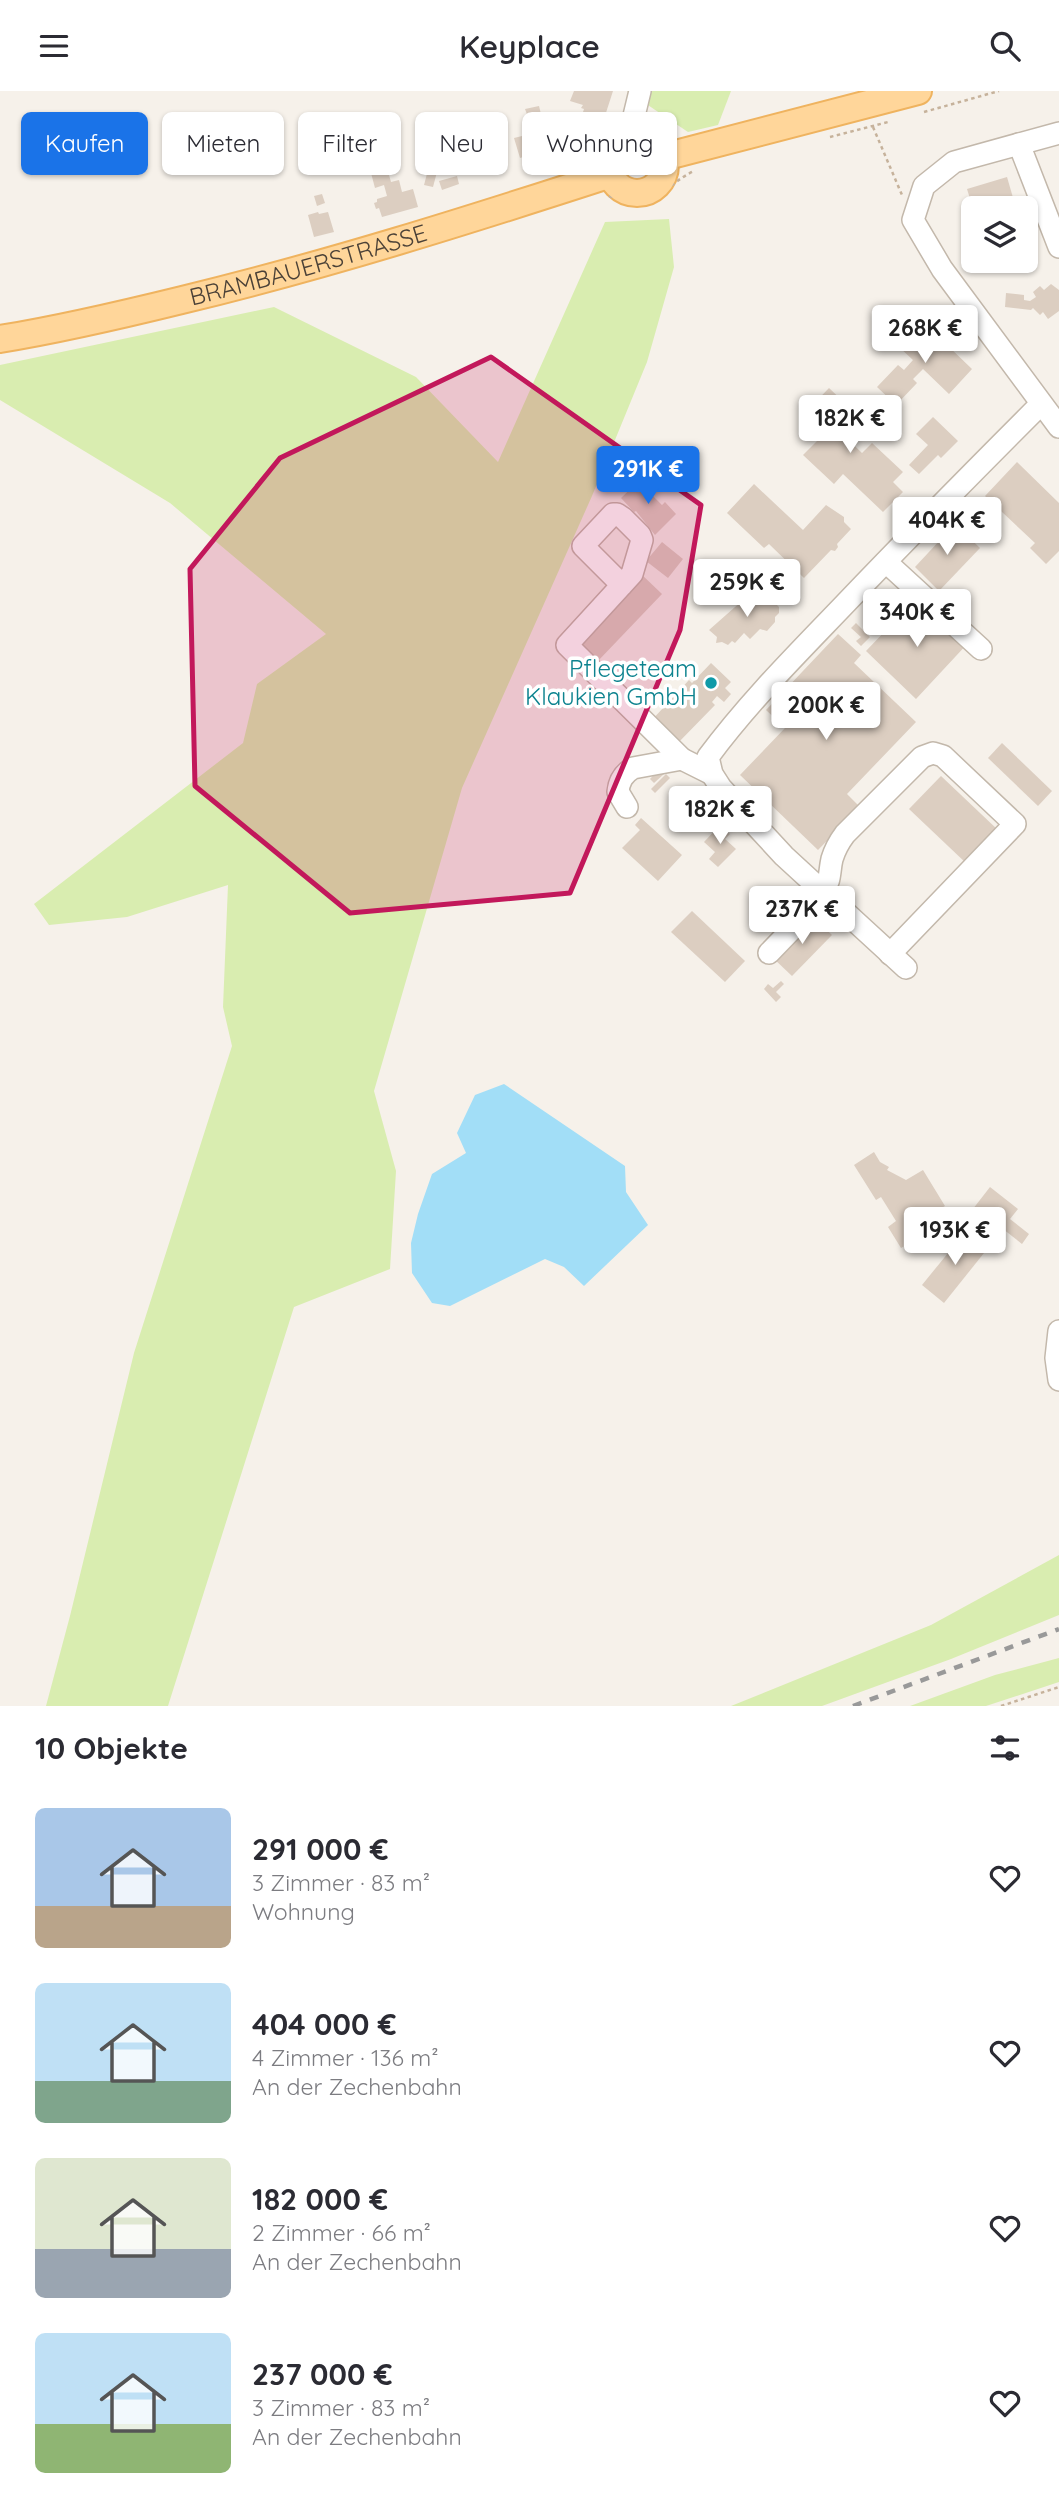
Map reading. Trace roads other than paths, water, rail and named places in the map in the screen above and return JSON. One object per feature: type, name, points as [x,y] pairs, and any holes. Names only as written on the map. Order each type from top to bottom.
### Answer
[{"type":"main road","points":[[677,154],[918,91]]},
{"type":"main road","points":[[607,175],[605,184],[639,193],[649,191],[657,185],[663,175]]},
{"type":"main road","name":"BRAMBAUERSTRASSE","points":[[0,339],[64,329],[271,278],[605,184]]},
{"type":"street","points":[[635,112],[639,91]]},
{"type":"street","points":[[1059,133],[954,162],[924,186],[913,220],[942,269],[1059,427]]},
{"type":"street","points":[[1019,144],[1059,247]]},
{"type":"street","points":[[906,968],[775,846],[721,788],[712,774],[708,757],[733,722],[1041,404]]},
{"type":"street","points":[[886,562],[981,649]]},
{"type":"street","points":[[622,585],[567,645],[682,759],[712,774]]},
{"type":"street","points":[[769,953],[824,893],[830,883],[836,846],[922,757],[933,753],[943,757],[961,772],[1015,824],[890,954]]},
{"type":"street","points":[[627,807],[618,792],[621,779],[627,772],[633,768],[682,759]]},
{"type":"street","points":[[1059,1331],[1056,1358],[1059,1380]]},
{"type":"water","points":[[504,1084],[625,1166],[626,1192],[648,1225],[584,1286],[564,1267],[545,1259],[450,1306],[432,1303],[412,1273],[411,1243],[418,1214],[432,1174],[466,1153],[457,1133],[475,1095]]},
{"type":"railway","points":[[853,1706],[1059,1629]]},
{"type":"place","name":"Pflegeteam Klaukien GmbH","points":[[711,683]]}]
